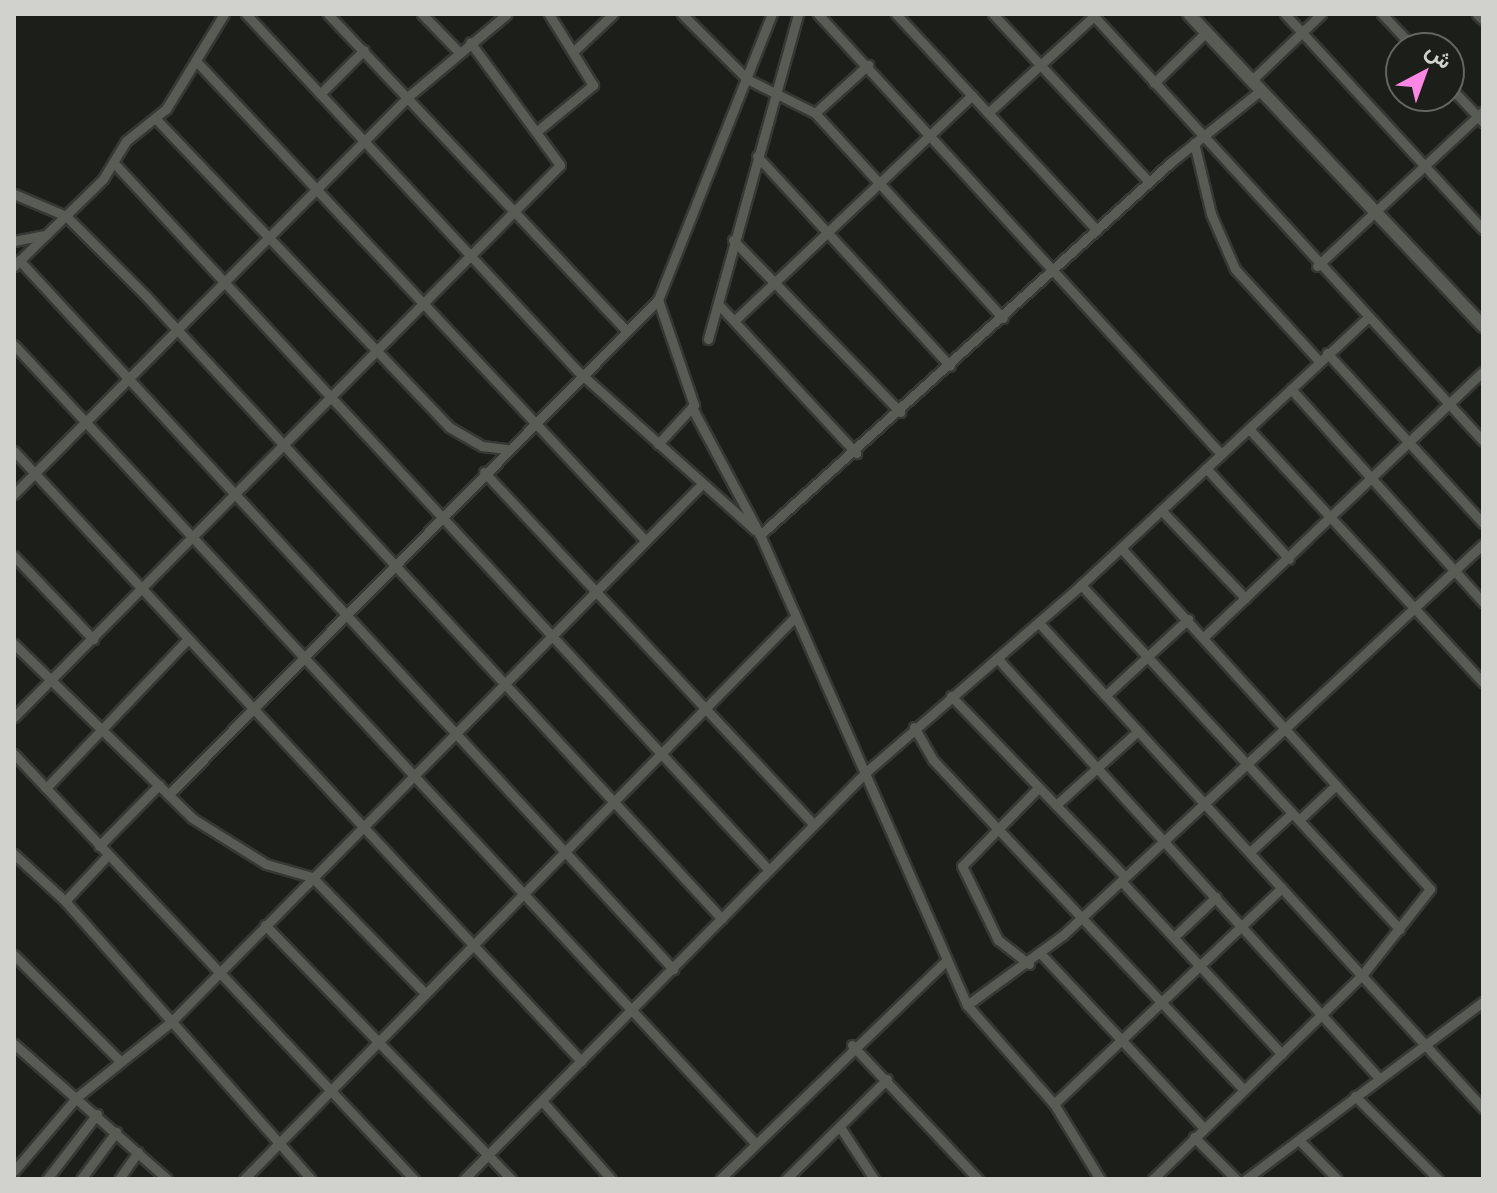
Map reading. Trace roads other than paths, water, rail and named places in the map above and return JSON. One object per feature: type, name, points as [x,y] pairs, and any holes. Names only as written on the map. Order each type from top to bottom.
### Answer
[{"type":"street","points":[[224,14],[197,62],[156,119],[126,141],[114,163],[66,216],[17,263],[131,377],[344,613],[567,849],[673,969]]},
{"type":"street","points":[[246,14],[580,373],[760,535]]},
{"type":"street","points":[[328,14],[410,95],[626,330]]},
{"type":"street","points":[[422,14],[459,52]]},
{"type":"street","points":[[14,494],[179,332],[268,235],[410,95],[507,14]]},
{"type":"street","points":[[536,132],[593,85],[575,50],[549,14]]},
{"type":"street","points":[[575,50],[613,14]]},
{"type":"street","points":[[682,14],[747,79],[773,89],[815,113],[1003,318]]},
{"type":"street","points":[[170,793],[580,373],[658,300],[772,14]]},
{"type":"street","points":[[708,339],[773,89],[798,14]]},
{"type":"street","points":[[818,14],[930,131],[1221,454]]},
{"type":"street","points":[[896,14],[1097,230]]},
{"type":"street","points":[[993,14],[1149,182]]},
{"type":"street","points":[[1189,14],[1483,337]]},
{"type":"street","points":[[1285,14],[1483,229]]},
{"type":"street","points":[[1251,81],[1321,14]]},
{"type":"street","points":[[1382,14],[1399,32]]},
{"type":"street","points":[[1477,14],[1483,20]]},
{"type":"street","points":[[988,113],[1093,15],[1154,83],[1198,140],[1483,441]]},
{"type":"street","points":[[1154,83],[1206,32]]},
{"type":"street","points":[[14,717],[52,682],[142,586],[190,542],[421,302],[560,165],[470,42]]},
{"type":"street","points":[[320,94],[364,50]]},
{"type":"street","points":[[197,62],[317,186],[421,302],[644,539]]},
{"type":"street","points":[[815,113],[868,65]]},
{"type":"street","points":[[760,535],[856,453],[1149,182],[1260,91]]},
{"type":"street","points":[[734,321],[877,181],[972,95]]},
{"type":"street","points":[[1317,266],[1371,212],[1481,117],[1465,102]]},
{"type":"street","points":[[156,119],[449,427],[482,446],[506,449]]},
{"type":"street","points":[[1198,140],[1211,214],[1235,269],[1319,361]]},
{"type":"street","points":[[757,156],[950,366]]},
{"type":"street","points":[[114,163],[768,869]]},
{"type":"street","points":[[14,194],[66,216],[285,445],[502,684],[722,919]]},
{"type":"street","points":[[1371,212],[1483,326]]},
{"type":"street","points":[[14,241],[47,235]]},
{"type":"street","points":[[733,240],[900,412]]},
{"type":"street","points":[[658,300],[692,408],[760,535],[967,1005],[1054,1104],[1100,1179]]},
{"type":"street","points":[[719,305],[856,453]]},
{"type":"street","points":[[464,1179],[865,773],[914,727],[1081,585],[1367,318]]},
{"type":"street","points":[[14,345],[190,542],[755,1143]]},
{"type":"street","points":[[1327,353],[1483,523]]},
{"type":"street","points":[[1204,637],[1372,482],[1483,371]]},
{"type":"street","points":[[1291,389],[1483,602]]},
{"type":"street","points":[[658,444],[692,408]]},
{"type":"street","points":[[1249,429],[1483,683]]},
{"type":"street","points":[[14,451],[142,586],[250,709],[474,943],[581,1061]]},
{"type":"street","points":[[1206,468],[1289,559]]},
{"type":"street","points":[[484,472],[813,823]]},
{"type":"street","points":[[14,1171],[77,1097],[171,1022],[644,539],[701,485]]},
{"type":"street","points":[[1161,510],[1245,598]]},
{"type":"street","points":[[967,1005],[1029,964],[1084,917],[1203,801],[1483,544]]},
{"type":"street","points":[[1121,548],[1430,889],[1362,975],[1153,1179]]},
{"type":"street","points":[[14,556],[93,639]]},
{"type":"street","points":[[1081,585],[1400,929]]},
{"type":"street","points":[[244,1179],[796,616]]},
{"type":"street","points":[[1106,695],[1188,619]]},
{"type":"street","points":[[1039,623],[1483,1108]]},
{"type":"street","points":[[46,788],[188,639]]},
{"type":"street","points":[[14,644],[207,829],[266,864],[312,877],[425,993]]},
{"type":"street","points":[[997,658],[1379,1078]]},
{"type":"street","points":[[951,696],[1056,805],[1282,1054]]},
{"type":"street","points":[[914,727],[933,760],[1244,1090]]},
{"type":"street","points":[[1056,805],[1138,731]]},
{"type":"street","points":[[14,754],[217,975],[334,1090],[414,1179]]},
{"type":"street","points":[[99,846],[159,785]]},
{"type":"street","points":[[1250,852],[1336,785]]},
{"type":"street","points":[[1029,964],[998,940],[963,870],[999,827],[1038,788]]},
{"type":"street","points":[[14,854],[65,901],[311,1179]]},
{"type":"street","points":[[65,901],[108,855]]},
{"type":"street","points":[[1054,1104],[1282,888]]},
{"type":"street","points":[[1174,937],[1216,897]]},
{"type":"street","points":[[265,925],[376,1044],[511,1179]]},
{"type":"street","points":[[1041,954],[1204,1128]]},
{"type":"street","points":[[14,955],[121,1062]]},
{"type":"street","points":[[720,1179],[852,1045],[947,960]]},
{"type":"street","points":[[1246,1179],[1379,1078],[1481,1006]]},
{"type":"street","points":[[14,1044],[97,1114],[167,1179]]},
{"type":"street","points":[[852,1045],[978,1179]]},
{"type":"street","points":[[786,1179],[887,1079]]},
{"type":"street","points":[[1355,1096],[1438,1179]]},
{"type":"street","points":[[542,1101],[611,1179]]},
{"type":"street","points":[[47,1179],[97,1114]]},
{"type":"street","points":[[840,1127],[874,1179]]},
{"type":"street","points":[[81,1179],[116,1132]]},
{"type":"street","points":[[1194,1137],[1236,1179]]},
{"type":"street","points":[[1299,1140],[1337,1179]]},
{"type":"street","points":[[119,1179],[138,1152]]},
{"type":"street","points":[[960,1179],[970,1169]]}]
